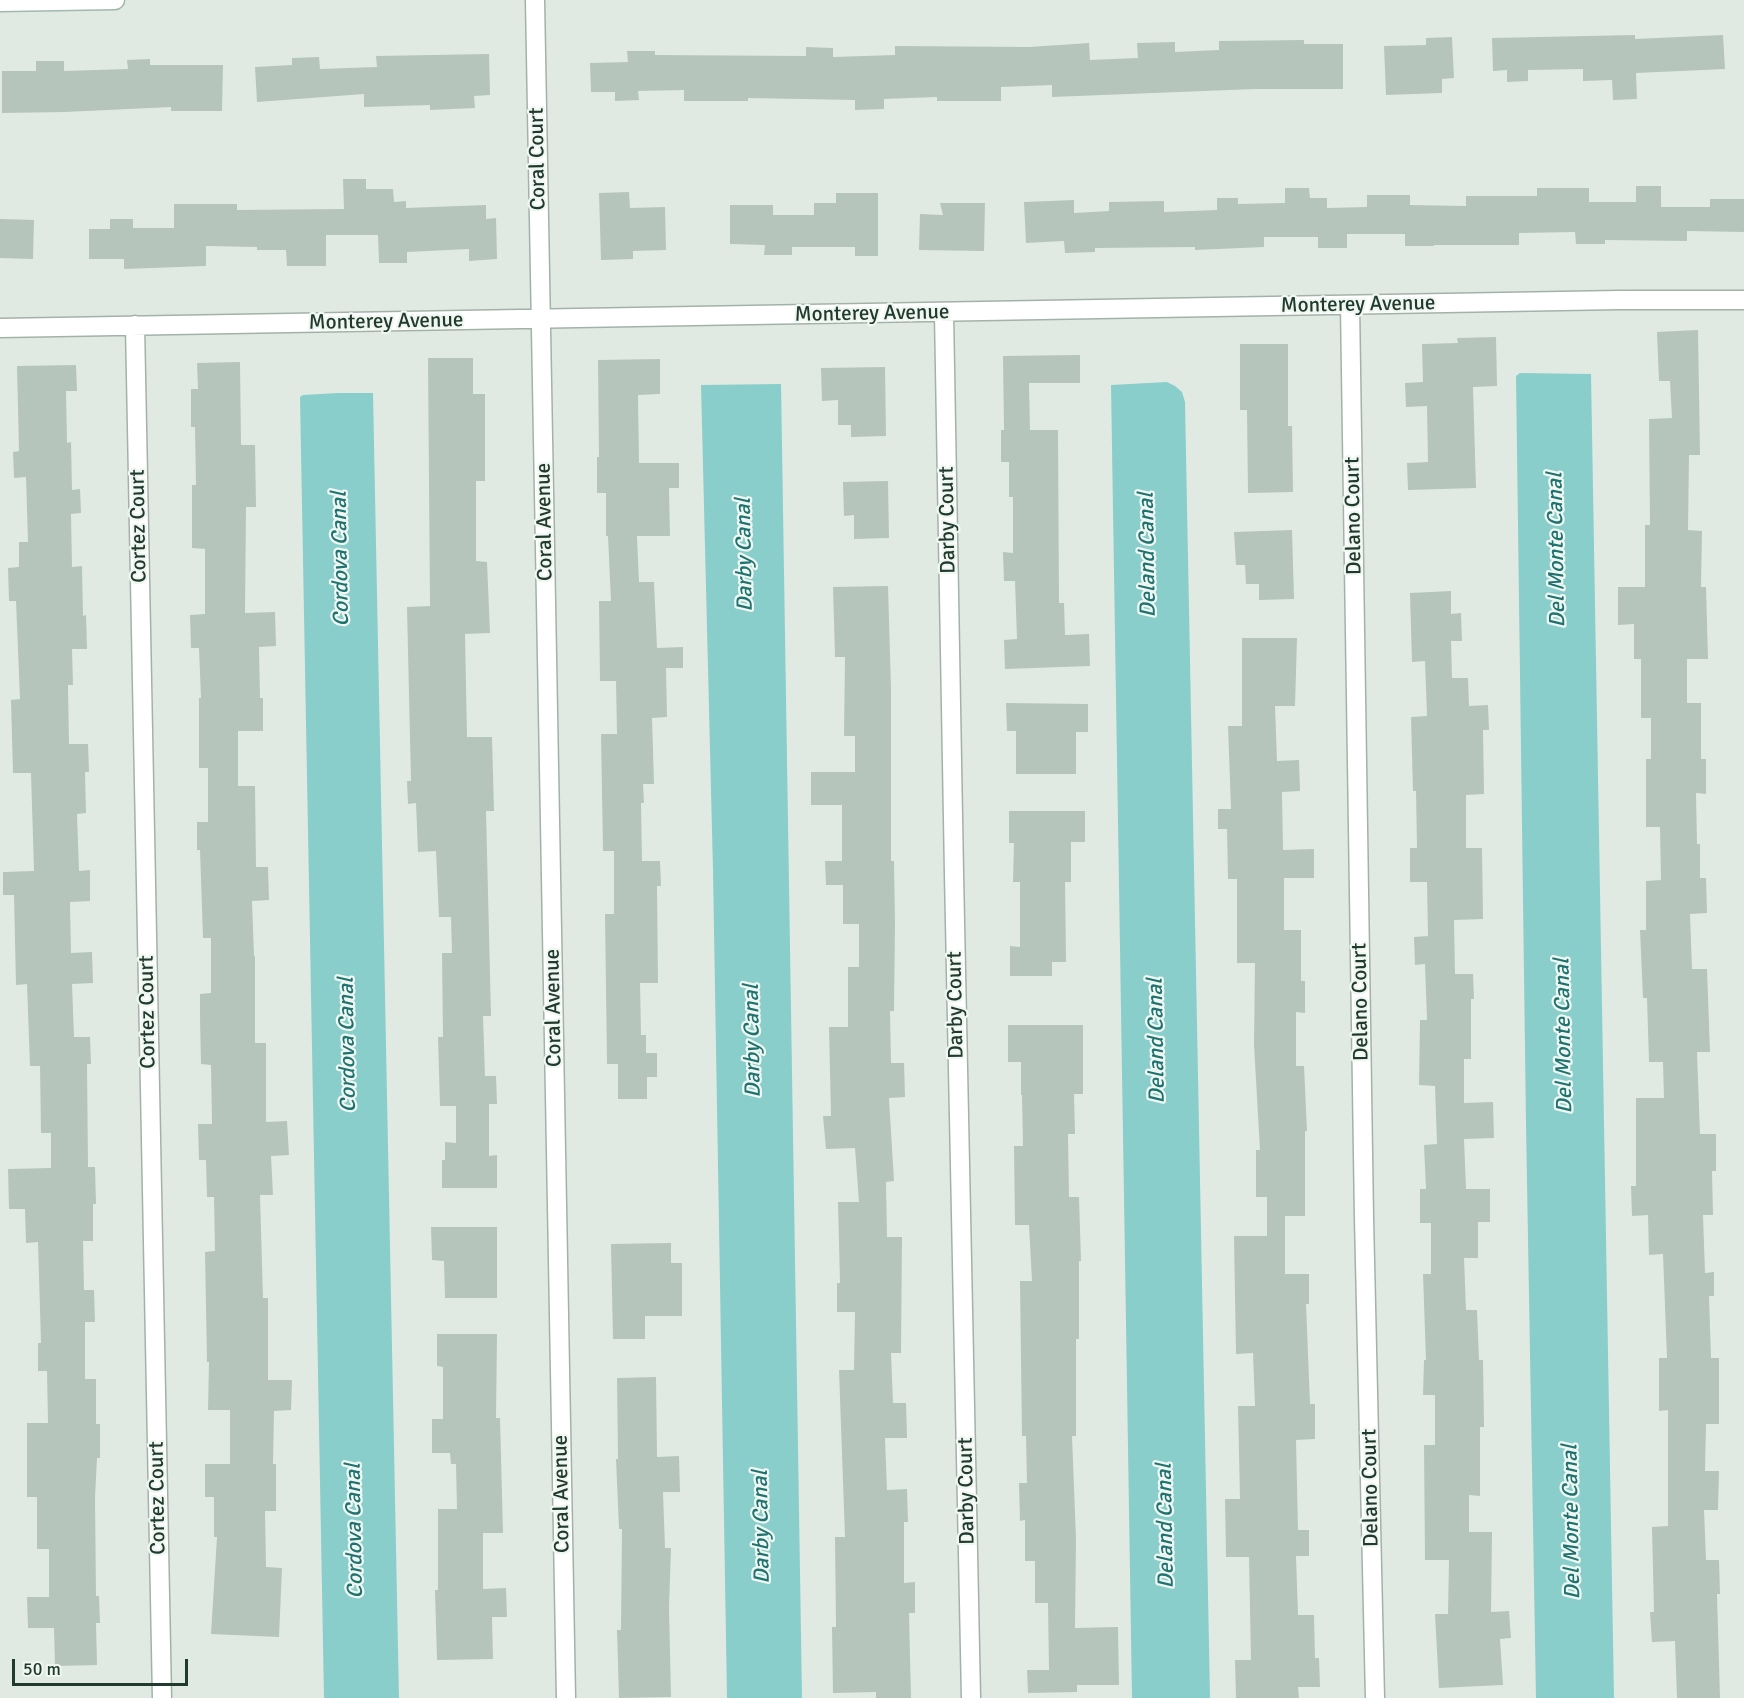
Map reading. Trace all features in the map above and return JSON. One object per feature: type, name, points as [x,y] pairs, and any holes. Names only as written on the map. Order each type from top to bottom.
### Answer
[{"type":"street","points":[[0,2],[115,0]]},
{"type":"street","name":"Coral Court","points":[[535,0],[540,318]]},
{"type":"street","name":"Monterey Avenue","points":[[0,328],[1608,300],[1744,300]]},
{"type":"street","name":"Delano Court","points":[[1350,305],[1364,1194],[1375,1698]]},
{"type":"street","name":"Darby Court","points":[[944,313],[971,1698]]},
{"type":"street","name":"Coral Avenue","points":[[540,318],[566,1698]]},
{"type":"street","name":"Cortez Court","points":[[135,326],[162,1698]]},
{"type":"water","name":"Del Monte Canal","points":[[1520,373],[1591,374],[1614,1698],[1536,1698],[1516,376]]},
{"type":"water","name":"Deland Canal","points":[[1167,382],[1182,392],[1185,402],[1210,1698],[1132,1698],[1111,385]]},
{"type":"water","name":"Darby Canal","points":[[781,384],[802,1698],[727,1698],[713,871],[701,385]]},
{"type":"water","name":"Cordova Canal","points":[[338,393],[373,393],[399,1698],[324,1698],[300,397]]},
{"type":"building","points":[[1635,35],[1635,39],[1723,35],[1725,69],[1636,73],[1637,99],[1613,100],[1612,80],[1583,81],[1583,69],[1528,70],[1528,81],[1507,82],[1507,70],[1493,71],[1492,38]]},
{"type":"building","points":[[1452,37],[1454,78],[1442,79],[1442,93],[1386,95],[1384,46],[1426,45],[1426,38]]},
{"type":"building","points":[[1304,40],[1304,44],[1343,44],[1343,89],[1255,89],[1052,97],[1052,85],[1001,87],[1001,101],[937,101],[937,97],[884,99],[884,109],[855,110],[855,100],[748,98],[748,101],[684,101],[684,90],[638,91],[639,100],[615,101],[615,92],[591,92],[590,63],[628,62],[627,51],[655,51],[655,55],[806,56],[806,47],[833,48],[833,57],[895,55],[895,46],[1029,47],[1089,43],[1090,60],[1138,58],[1137,43],[1175,42],[1175,52],[1219,50],[1219,41]]},
{"type":"building","points":[[489,54],[490,95],[474,96],[475,108],[430,110],[430,105],[364,107],[364,94],[257,102],[255,67],[292,65],[292,58],[319,57],[320,69],[377,67],[376,56]]},
{"type":"building","points":[[150,59],[150,65],[223,65],[222,111],[171,111],[171,107],[2,113],[2,71],[36,71],[36,61],[64,61],[64,71],[128,69],[127,60]]},
{"type":"building","points":[[343,179],[366,179],[366,189],[393,189],[394,202],[406,201],[406,208],[486,205],[486,219],[496,218],[497,259],[469,261],[469,249],[407,252],[407,263],[379,263],[378,235],[326,235],[326,266],[287,266],[286,250],[257,250],[257,247],[206,246],[206,266],[124,269],[124,259],[89,259],[89,229],[110,229],[110,219],[133,219],[133,228],[174,228],[174,204],[237,204],[237,210],[344,209]]},
{"type":"building","points":[[1636,186],[1661,186],[1661,207],[1710,207],[1710,199],[1744,199],[1744,232],[1687,231],[1687,241],[1605,240],[1605,244],[1576,244],[1575,232],[1519,233],[1519,245],[1434,246],[1405,246],[1405,234],[1347,234],[1347,248],[1318,248],[1318,237],[1264,237],[1264,247],[1195,250],[1195,247],[1095,248],[1095,252],[1065,253],[1064,241],[1026,243],[1024,202],[1074,200],[1074,213],[1109,211],[1109,202],[1164,201],[1164,212],[1217,210],[1217,198],[1238,198],[1238,204],[1285,203],[1285,188],[1309,188],[1310,198],[1327,198],[1327,208],[1367,207],[1367,195],[1410,195],[1410,205],[1466,206],[1466,196],[1537,196],[1537,188],[1589,188],[1589,202],[1636,202]]},
{"type":"building","points":[[629,192],[630,208],[665,207],[666,250],[633,251],[633,259],[601,260],[599,193]]},
{"type":"building","points":[[836,193],[878,193],[878,256],[855,256],[855,247],[792,247],[792,255],[764,255],[765,245],[730,244],[730,205],[773,205],[773,215],[814,215],[814,203],[836,203]]},
{"type":"building","points":[[940,203],[985,203],[984,251],[919,250],[920,214],[943,215]]},
{"type":"building","points":[[0,219],[34,220],[33,259],[0,258]]},
{"type":"building","points":[[1698,330],[1700,455],[1689,455],[1688,530],[1702,531],[1701,587],[1706,587],[1708,659],[1687,659],[1687,703],[1701,703],[1701,759],[1706,759],[1706,794],[1696,793],[1697,844],[1700,844],[1700,878],[1706,878],[1707,913],[1690,914],[1692,969],[1707,969],[1710,1052],[1697,1052],[1700,1134],[1716,1134],[1716,1171],[1712,1171],[1713,1215],[1703,1215],[1705,1273],[1714,1272],[1714,1296],[1709,1296],[1711,1358],[1719,1358],[1719,1424],[1706,1424],[1705,1471],[1719,1471],[1718,1510],[1704,1510],[1706,1560],[1719,1560],[1720,1594],[1717,1594],[1720,1698],[1677,1698],[1675,1641],[1652,1642],[1650,1612],[1654,1612],[1652,1527],[1668,1526],[1668,1410],[1659,1411],[1659,1358],[1667,1358],[1663,1254],[1649,1255],[1648,1215],[1632,1216],[1631,1186],[1636,1186],[1636,1098],[1664,1098],[1663,1062],[1649,1062],[1647,998],[1643,998],[1640,930],[1646,930],[1646,881],[1661,880],[1660,827],[1646,827],[1646,759],[1651,759],[1651,718],[1641,718],[1641,659],[1634,659],[1634,624],[1618,625],[1618,587],[1645,587],[1645,525],[1650,525],[1649,419],[1672,418],[1670,381],[1659,381],[1657,332]]},
{"type":"building","points":[[1496,337],[1497,386],[1473,387],[1476,488],[1408,490],[1407,463],[1428,462],[1427,406],[1406,407],[1405,383],[1423,382],[1422,344],[1458,343],[1457,338]]},
{"type":"building","points":[[1240,344],[1288,344],[1288,426],[1292,426],[1293,492],[1248,493],[1247,410],[1240,410]]},
{"type":"building","points":[[1080,355],[1080,383],[1029,383],[1030,430],[1058,430],[1059,603],[1064,603],[1065,635],[1089,634],[1090,666],[1005,669],[1004,640],[1017,639],[1015,581],[1004,581],[1003,552],[1013,553],[1013,497],[1009,497],[1009,462],[1001,462],[1001,430],[1004,430],[1003,356]]},
{"type":"building","points":[[428,358],[473,358],[473,394],[485,394],[485,481],[476,481],[476,561],[487,562],[490,633],[465,634],[467,737],[492,737],[494,811],[486,811],[491,1016],[483,1016],[485,1076],[496,1076],[497,1104],[489,1104],[489,1156],[497,1155],[497,1188],[442,1188],[442,1160],[445,1160],[445,1142],[456,1143],[456,1106],[440,1106],[438,1037],[443,1037],[442,953],[452,953],[451,917],[439,917],[436,851],[418,852],[416,803],[408,804],[407,781],[411,781],[407,607],[430,606]]},
{"type":"building","points":[[660,359],[660,394],[638,395],[639,463],[679,463],[679,488],[669,488],[670,536],[637,536],[639,582],[654,582],[657,648],[683,647],[683,668],[666,668],[667,717],[652,718],[654,784],[643,784],[644,803],[641,803],[642,861],[660,861],[661,886],[657,886],[658,983],[640,983],[641,1035],[646,1035],[646,1053],[657,1053],[657,1077],[647,1077],[647,1099],[618,1099],[618,1064],[607,1064],[605,914],[614,914],[614,851],[603,851],[601,734],[617,734],[616,681],[600,681],[599,601],[611,601],[608,536],[606,536],[606,493],[597,493],[598,360]]},
{"type":"building","points":[[240,362],[241,445],[255,445],[256,507],[246,507],[245,613],[275,612],[276,646],[259,647],[263,731],[238,731],[238,786],[255,786],[256,867],[268,867],[269,900],[252,901],[255,956],[255,1043],[266,1043],[266,1122],[287,1121],[289,1155],[271,1156],[273,1195],[260,1195],[263,1298],[268,1298],[268,1380],[292,1380],[291,1410],[274,1411],[273,1464],[276,1464],[276,1511],[265,1511],[266,1567],[282,1568],[279,1637],[211,1634],[217,1537],[214,1537],[214,1497],[205,1497],[205,1464],[230,1464],[230,1410],[208,1410],[209,1362],[207,1362],[205,1252],[215,1251],[214,1197],[207,1197],[206,1160],[199,1160],[198,1124],[212,1124],[211,1065],[201,1064],[200,1018],[200,994],[211,993],[211,938],[203,938],[197,822],[208,822],[208,768],[199,768],[199,698],[201,698],[199,648],[191,648],[190,615],[205,614],[205,549],[192,548],[192,485],[196,485],[195,427],[191,427],[191,389],[198,389],[197,363]]},
{"type":"building","points":[[76,365],[77,391],[66,391],[67,443],[71,442],[72,490],[80,489],[81,513],[71,514],[72,567],[82,566],[83,616],[86,615],[87,649],[72,649],[73,685],[68,685],[69,744],[88,744],[89,772],[85,772],[86,813],[77,814],[79,871],[90,870],[90,901],[70,902],[71,953],[92,952],[93,983],[72,984],[74,1037],[90,1037],[91,1064],[87,1064],[88,1167],[95,1167],[96,1204],[93,1204],[93,1241],[83,1241],[84,1290],[94,1290],[95,1322],[85,1322],[85,1379],[96,1379],[96,1424],[100,1424],[100,1458],[97,1458],[95,1498],[96,1596],[99,1596],[100,1623],[96,1623],[97,1665],[55,1666],[54,1628],[28,1628],[27,1597],[49,1597],[49,1549],[37,1549],[37,1497],[27,1497],[27,1423],[48,1423],[47,1371],[38,1371],[38,1343],[41,1343],[38,1242],[26,1243],[25,1209],[9,1209],[8,1169],[51,1168],[51,1133],[41,1133],[40,1066],[30,1066],[27,984],[16,985],[14,895],[3,895],[3,872],[34,871],[31,773],[13,773],[11,700],[20,699],[16,601],[9,601],[8,568],[19,567],[19,542],[28,542],[26,477],[14,478],[13,452],[19,451],[17,366]]},
{"type":"building","points":[[885,367],[886,436],[851,437],[851,425],[838,425],[838,400],[822,401],[821,368]]},
{"type":"building","points":[[888,481],[889,538],[854,539],[854,515],[844,516],[843,482]]},
{"type":"building","points":[[1292,530],[1294,599],[1259,600],[1259,584],[1246,584],[1245,565],[1236,565],[1234,532]]},
{"type":"building","points":[[888,586],[891,689],[891,861],[894,861],[895,924],[894,1011],[890,1011],[891,1063],[904,1063],[905,1097],[889,1098],[894,1181],[886,1182],[887,1237],[902,1237],[901,1353],[891,1353],[893,1403],[906,1403],[907,1438],[885,1438],[887,1490],[907,1489],[908,1522],[904,1522],[904,1583],[915,1582],[915,1613],[909,1613],[911,1698],[876,1698],[876,1692],[833,1693],[832,1627],[836,1627],[835,1537],[845,1537],[839,1370],[854,1370],[855,1312],[837,1312],[837,1283],[840,1283],[838,1202],[859,1202],[855,1148],[826,1149],[823,1116],[831,1116],[829,1027],[848,1027],[848,967],[859,967],[859,924],[843,924],[843,885],[826,885],[825,861],[842,861],[842,805],[811,805],[811,772],[855,772],[855,736],[844,736],[845,657],[835,657],[833,587]]},
{"type":"building","points":[[1451,591],[1451,614],[1461,613],[1462,641],[1451,641],[1452,678],[1468,678],[1469,706],[1488,705],[1489,730],[1483,730],[1484,794],[1466,795],[1466,848],[1482,848],[1483,919],[1454,920],[1455,974],[1473,974],[1471,1059],[1464,1059],[1464,1103],[1493,1102],[1494,1138],[1464,1139],[1466,1189],[1490,1189],[1490,1222],[1478,1222],[1478,1258],[1464,1258],[1466,1310],[1477,1310],[1479,1360],[1483,1360],[1484,1427],[1480,1427],[1480,1496],[1469,1495],[1469,1532],[1492,1532],[1491,1612],[1509,1611],[1511,1638],[1500,1639],[1503,1685],[1439,1688],[1435,1614],[1448,1614],[1449,1560],[1425,1560],[1424,1445],[1435,1445],[1435,1395],[1423,1395],[1424,1360],[1426,1360],[1423,1274],[1431,1274],[1431,1223],[1420,1223],[1420,1189],[1426,1189],[1424,1145],[1437,1144],[1435,1086],[1419,1085],[1420,1020],[1427,1020],[1425,964],[1415,965],[1414,937],[1428,936],[1427,882],[1410,882],[1410,848],[1417,848],[1411,717],[1427,716],[1425,661],[1412,662],[1410,593]]},
{"type":"building","points":[[1242,638],[1297,638],[1295,706],[1275,706],[1277,761],[1299,760],[1300,791],[1282,792],[1283,850],[1314,849],[1314,878],[1284,878],[1284,930],[1301,930],[1301,981],[1305,981],[1305,1013],[1296,1012],[1296,1066],[1304,1066],[1307,1131],[1305,1131],[1305,1216],[1285,1216],[1285,1274],[1309,1274],[1309,1304],[1306,1304],[1310,1404],[1315,1404],[1315,1439],[1296,1440],[1298,1530],[1309,1530],[1309,1556],[1296,1556],[1298,1615],[1314,1615],[1315,1658],[1319,1658],[1320,1687],[1298,1687],[1299,1698],[1236,1698],[1235,1660],[1251,1660],[1249,1557],[1226,1557],[1225,1499],[1240,1499],[1238,1406],[1255,1406],[1253,1353],[1236,1354],[1234,1236],[1267,1236],[1267,1197],[1256,1197],[1256,1150],[1260,1150],[1254,1045],[1255,963],[1237,963],[1237,879],[1228,879],[1227,829],[1218,829],[1218,809],[1231,809],[1228,726],[1242,726]]},
{"type":"building","points":[[1006,703],[1088,704],[1088,732],[1076,732],[1076,774],[1016,774],[1016,731],[1007,731]]},
{"type":"building","points":[[1009,811],[1085,811],[1085,842],[1071,842],[1071,882],[1065,882],[1066,962],[1052,962],[1052,976],[1010,976],[1010,946],[1020,947],[1020,882],[1013,882],[1014,843],[1009,843]]},
{"type":"building","points":[[1008,1025],[1083,1025],[1083,1094],[1074,1094],[1075,1134],[1068,1134],[1069,1197],[1079,1197],[1081,1261],[1079,1261],[1079,1339],[1076,1339],[1076,1436],[1072,1436],[1076,1539],[1075,1628],[1118,1627],[1119,1685],[1077,1685],[1077,1692],[1028,1693],[1027,1670],[1049,1670],[1048,1603],[1035,1603],[1035,1561],[1025,1561],[1025,1520],[1020,1521],[1019,1483],[1027,1483],[1026,1436],[1022,1436],[1020,1281],[1032,1281],[1029,1225],[1015,1225],[1014,1146],[1023,1146],[1021,1062],[1008,1062]]},
{"type":"building","points":[[431,1227],[497,1227],[497,1298],[445,1298],[444,1261],[432,1260]]},
{"type":"building","points":[[671,1243],[671,1263],[682,1263],[682,1316],[645,1316],[645,1339],[613,1339],[611,1244]]},
{"type":"building","points":[[437,1334],[497,1334],[496,1418],[500,1418],[503,1533],[483,1533],[483,1589],[506,1588],[507,1617],[492,1617],[493,1659],[437,1660],[435,1590],[438,1590],[438,1509],[457,1509],[456,1464],[451,1464],[450,1453],[432,1453],[432,1419],[443,1419],[443,1367],[437,1366]]},
{"type":"building","points":[[656,1377],[657,1457],[679,1456],[680,1492],[663,1492],[665,1548],[671,1548],[669,1608],[671,1697],[619,1698],[617,1630],[621,1630],[622,1529],[619,1529],[616,1459],[618,1459],[617,1378]]}]
